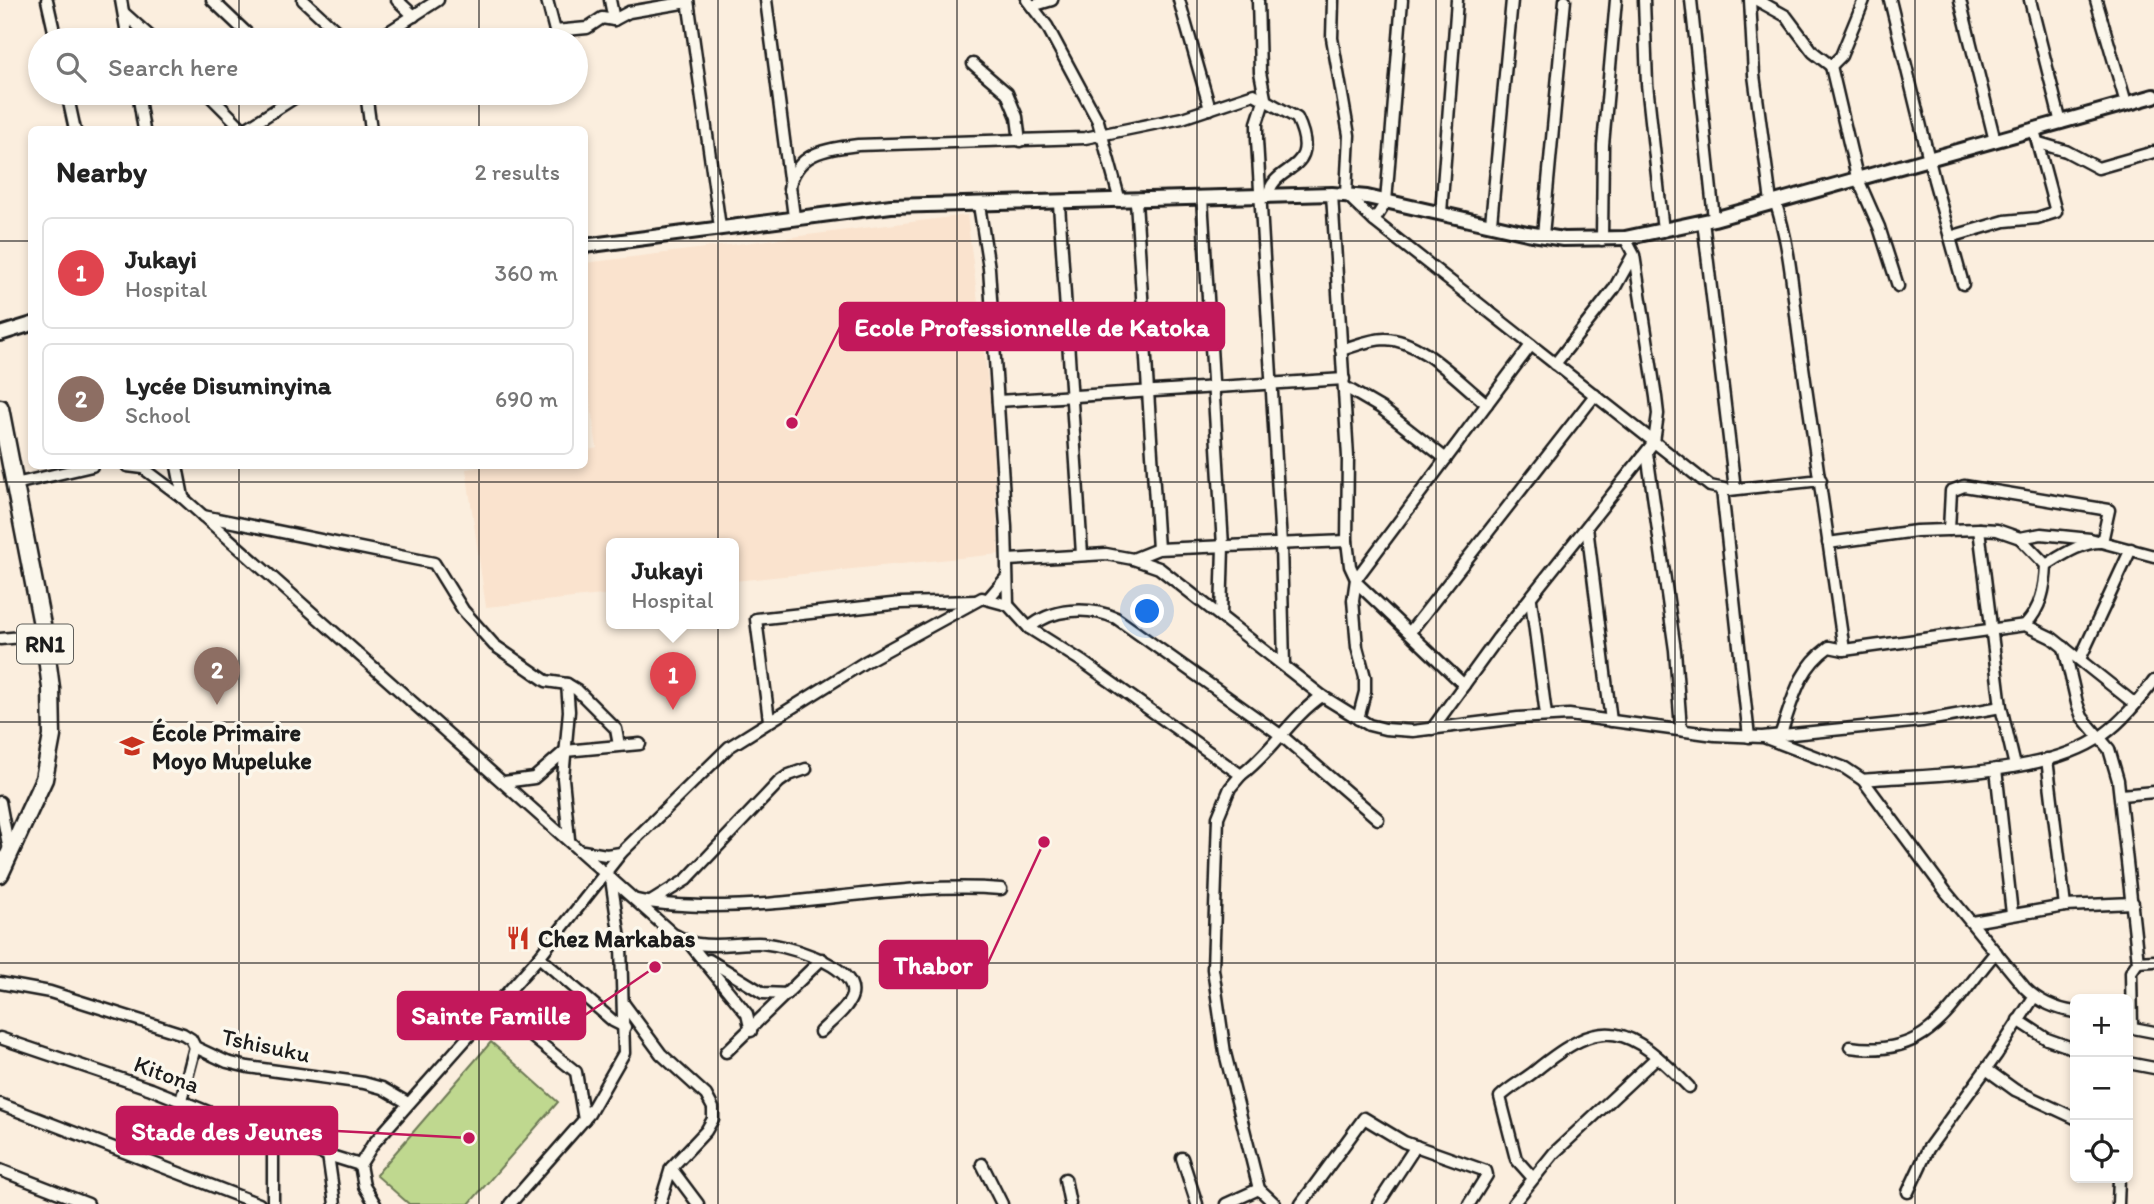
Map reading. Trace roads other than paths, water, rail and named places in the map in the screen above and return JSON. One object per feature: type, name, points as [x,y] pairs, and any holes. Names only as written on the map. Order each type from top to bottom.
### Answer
[{"type":"highway","name":"RN1","points":[[0,408],[44,635],[51,688],[52,736],[44,779],[0,874]]},
{"type":"street","points":[[47,0],[53,28]]},
{"type":"street","points":[[121,0],[126,28]]},
{"type":"street","points":[[212,0],[241,28]]},
{"type":"street","points":[[303,0],[333,28]]},
{"type":"street","points":[[397,0],[414,16]]},
{"type":"street","points":[[395,28],[439,0]]},
{"type":"street","points":[[547,0],[554,28]]},
{"type":"street","points":[[610,0],[614,20]]},
{"type":"street","points":[[766,0],[794,217]]},
{"type":"street","points":[[1179,0],[1210,109]]},
{"type":"street","points":[[1258,0],[1260,72],[1265,98],[1257,123],[1264,197],[1271,384],[1281,544],[1284,665]]},
{"type":"street","points":[[1333,0],[1332,38],[1349,135],[1346,194],[1374,221],[1710,485],[1722,490],[1821,480]]},
{"type":"street","points":[[1374,221],[1386,202],[1402,0]]},
{"type":"street","points":[[1441,213],[1457,0]]},
{"type":"street","points":[[1491,223],[1512,0]]},
{"type":"street","points":[[1543,235],[1565,0]]},
{"type":"street","points":[[1602,240],[1603,145],[1616,0]]},
{"type":"street","points":[[1644,0],[1647,85],[1663,231]]},
{"type":"street","points":[[1691,0],[1708,220],[1735,489]]},
{"type":"street","points":[[1750,0],[1756,87],[1773,201],[1789,249],[1797,330],[1844,650]]},
{"type":"street","points":[[1757,0],[1786,16],[1813,52],[1831,66],[1857,177],[1879,227],[1898,286]]},
{"type":"street","points":[[1831,66],[1841,55],[1864,0]]},
{"type":"street","points":[[1890,0],[1963,284]]},
{"type":"street","points":[[1960,0],[1995,141]]},
{"type":"street","points":[[2030,0],[2061,122]]},
{"type":"street","points":[[2096,0],[2126,103]]},
{"type":"street","points":[[587,28],[602,18],[614,20],[629,12],[688,1],[720,227]]},
{"type":"street","points":[[1029,3],[1049,2],[1047,26]]},
{"type":"street","points":[[1029,3],[1047,26],[1098,121],[1119,201]]},
{"type":"street","points":[[124,13],[141,28]]},
{"type":"street","points":[[973,64],[1007,93],[1017,117],[1020,141]]},
{"type":"street","points":[[789,190],[792,176],[800,163],[819,152],[834,148],[1085,138],[1210,109],[1249,95],[1265,98],[1297,118],[1304,146],[1299,163],[1273,180],[1264,197]]},
{"type":"street","points":[[588,245],[891,206],[1059,204],[1332,194],[1346,194],[1543,235],[1602,240],[1625,238],[1708,220],[1995,141],[2036,137],[2061,122],[2154,96]]},
{"type":"street","points":[[70,105],[74,126]]},
{"type":"street","points":[[140,105],[143,126]]},
{"type":"street","points":[[219,105],[240,126]]},
{"type":"street","points":[[250,126],[283,105]]},
{"type":"street","points":[[368,105],[370,126]]},
{"type":"street","points":[[1085,138],[1098,121]]},
{"type":"street","points":[[1950,237],[2005,220],[2037,218],[2056,212],[2036,137]]},
{"type":"street","points":[[2036,137],[2098,168],[2154,152]]},
{"type":"street","points":[[1085,138],[1102,147],[1105,152]]},
{"type":"street","points":[[1332,194],[1349,457],[1347,541],[1350,566],[1357,581],[1441,666],[1464,685]]},
{"type":"street","points":[[1202,198],[1223,546],[1221,616]]},
{"type":"street","points":[[1136,201],[1158,549]]},
{"type":"street","points":[[1059,204],[1083,554]]},
{"type":"street","points":[[979,205],[989,268],[1008,560],[1007,605]]},
{"type":"street","points":[[1432,729],[1498,638],[1531,600],[1654,442],[1658,414],[1634,255],[1625,238]]},
{"type":"street","points":[[1555,364],[1614,289],[1634,255]]},
{"type":"street","points":[[0,334],[28,325]]},
{"type":"street","points":[[1341,350],[1382,339],[1400,341],[1415,347],[1487,404]]},
{"type":"street","points":[[1358,719],[1365,692],[1353,600],[1357,581],[1531,345]]},
{"type":"street","points":[[998,401],[1271,384],[1345,383],[1446,459]]},
{"type":"street","points":[[1410,632],[1595,395]]},
{"type":"street","points":[[1647,453],[1675,650],[1681,729]]},
{"type":"street","points":[[15,484],[79,469]]},
{"type":"street","points":[[144,469],[183,498],[583,851],[673,934],[763,993],[787,994]]},
{"type":"street","points":[[178,469],[183,498]]},
{"type":"street","points":[[1949,530],[1951,491],[1956,488],[1975,487],[2106,508],[2110,515],[2102,542]]},
{"type":"street","points":[[1722,490],[1749,737]]},
{"type":"street","points":[[203,516],[434,563],[463,610],[494,645],[546,681],[567,684],[609,720],[616,729],[619,745]]},
{"type":"street","points":[[1587,527],[1611,721]]},
{"type":"street","points":[[1979,529],[2001,707],[2015,766]]},
{"type":"street","points":[[1828,543],[1949,530],[1997,530],[2020,538],[2046,565]]},
{"type":"street","points":[[2020,538],[2041,534],[2102,542],[2154,556]]},
{"type":"street","points":[[1133,559],[1158,549],[1347,541]]},
{"type":"street","points":[[2046,565],[2064,554],[2094,542],[2102,542]]},
{"type":"street","points":[[2080,659],[2131,549]]},
{"type":"street","points":[[1008,560],[1106,554],[1159,568],[1322,696],[1369,725],[1396,731],[1546,715],[1762,737],[1922,721],[2001,707]]},
{"type":"street","points":[[1781,733],[1792,695],[1816,656],[1829,647],[1844,650],[2025,625],[2035,615],[2042,597],[2046,565]]},
{"type":"street","points":[[988,599],[1006,578]]},
{"type":"street","points":[[769,719],[756,619],[901,603],[988,599],[1007,605],[1029,628],[1083,662],[1241,775]]},
{"type":"street","points":[[1531,600],[1546,715]]},
{"type":"street","points":[[375,1204],[365,1186],[360,1165],[373,1144],[609,876],[621,853],[729,747],[769,719],[975,601]]},
{"type":"street","points":[[1029,628],[1054,614],[1092,611],[1106,614],[1130,628],[1282,736],[1378,819]]},
{"type":"street","points":[[2025,625],[2064,647],[2135,704]]},
{"type":"street","points":[[0,639],[44,635]]},
{"type":"street","points":[[2064,647],[2082,717],[2101,737],[2114,763],[2121,795],[2138,962],[2131,972],[2131,994]]},
{"type":"street","points":[[1863,779],[1996,769],[2047,759],[2101,737],[2154,681]]},
{"type":"street","points":[[567,684],[569,711],[563,778],[569,839]]},
{"type":"street","points":[[1275,1204],[1259,1189],[1225,1053],[1213,969],[1218,817],[1230,788],[1241,775],[1282,736],[1306,707],[1322,696]]},
{"type":"street","points":[[1762,737],[1845,768],[1863,779],[1972,922],[2034,997],[2070,1011]]},
{"type":"street","points":[[503,782],[534,778],[565,751],[640,744]]},
{"type":"street","points":[[2047,759],[2065,906]]},
{"type":"street","points":[[649,903],[686,880],[779,782],[806,769]]},
{"type":"street","points":[[1996,769],[2011,914]]},
{"type":"street","points":[[2121,795],[2154,792]]},
{"type":"street","points":[[0,802],[10,852]]},
{"type":"street","points":[[583,851],[606,855],[621,853]]},
{"type":"street","points":[[510,1204],[583,1120],[620,1061],[625,1045],[621,945],[609,876]]},
{"type":"street","points":[[636,900],[649,903],[724,906],[865,896],[924,887],[1001,889]]},
{"type":"street","points":[[1972,922],[2065,906],[2133,903]]},
{"type":"street","points":[[688,943],[761,943],[822,959],[845,977],[852,995],[847,1004],[820,1032]]},
{"type":"street","points":[[1850,1047],[1879,1050],[1896,1048],[1919,1037],[1956,1004],[1996,952]]},
{"type":"street","points":[[703,956],[747,1014],[751,1031]]},
{"type":"street","points":[[539,957],[613,1021],[625,1027]]},
{"type":"street","points":[[726,1052],[751,1031],[822,959]]},
{"type":"street","points":[[2138,962],[2154,961]]},
{"type":"street","name":"Tshisuku","points":[[0,983],[50,992],[183,1034],[191,1039],[195,1047],[227,1062],[382,1088],[408,1103]]},
{"type":"street","points":[[763,993],[767,1015]]},
{"type":"street","points":[[1908,1192],[1928,1149],[2034,997]]},
{"type":"street","points":[[495,1007],[576,1072],[583,1120]]},
{"type":"street","points":[[613,1021],[624,1008]]},
{"type":"street","points":[[624,1008],[661,1054],[706,1095],[713,1108],[713,1119],[706,1131],[671,1168],[660,1204]]},
{"type":"street","points":[[747,1014],[767,1015]]},
{"type":"street","points":[[2018,1020],[2047,1040],[2070,1047]]},
{"type":"street","points":[[2133,1028],[2154,1032]]},
{"type":"street","points":[[1532,1177],[1516,1159],[1511,1147],[1501,1101],[1503,1094],[1566,1047],[1592,1034],[1617,1034],[1657,1058],[1689,1087]]},
{"type":"street","name":"Kitona","points":[[0,1038],[181,1100],[273,1138],[360,1165]]},
{"type":"street","points":[[181,1100],[195,1047]]},
{"type":"street","points":[[1514,1203],[1532,1177],[1657,1058]]},
{"type":"street","points":[[2133,1064],[2154,1068]]},
{"type":"street","points":[[1986,1069],[2015,1090],[2070,1116]]},
{"type":"street","points":[[0,1104],[259,1204]]},
{"type":"street","points":[[1301,1204],[1364,1118],[1394,1138],[1486,1171],[1487,1175],[1474,1203]]},
{"type":"street","points":[[273,1138],[273,1204]]},
{"type":"street","points":[[1378,1204],[1416,1146]]},
{"type":"street","points":[[328,1154],[335,1204]]},
{"type":"street","points":[[1182,1158],[1197,1204]]},
{"type":"street","points":[[982,1164],[1002,1204]]},
{"type":"street","points":[[671,1168],[698,1204]]},
{"type":"street","points":[[0,1170],[88,1204]]},
{"type":"street","points":[[1065,1179],[1070,1204]]},
{"type":"street","points":[[2118,1204],[2119,1183]]},
{"type":"street","points":[[1226,1204],[1259,1189]]},
{"type":"place","name":"Ecole Professionnelle de Katoka","points":[[792,423]]},
{"type":"place","name":"Lycée Disuminyina","points":[[217,705]]},
{"type":"place","name":"Jukayi","points":[[673,710]]},
{"type":"place","name":"École Primaire Moyo Mupeluke","points":[[132,746]]},
{"type":"place","name":"Thabor","points":[[1044,842]]},
{"type":"place","name":"Chez Markabas","points":[[518,938]]},
{"type":"place","name":"Sainte Famille","points":[[655,967]]},
{"type":"place","name":"Stade des Jeunes","points":[[469,1138]]}]
